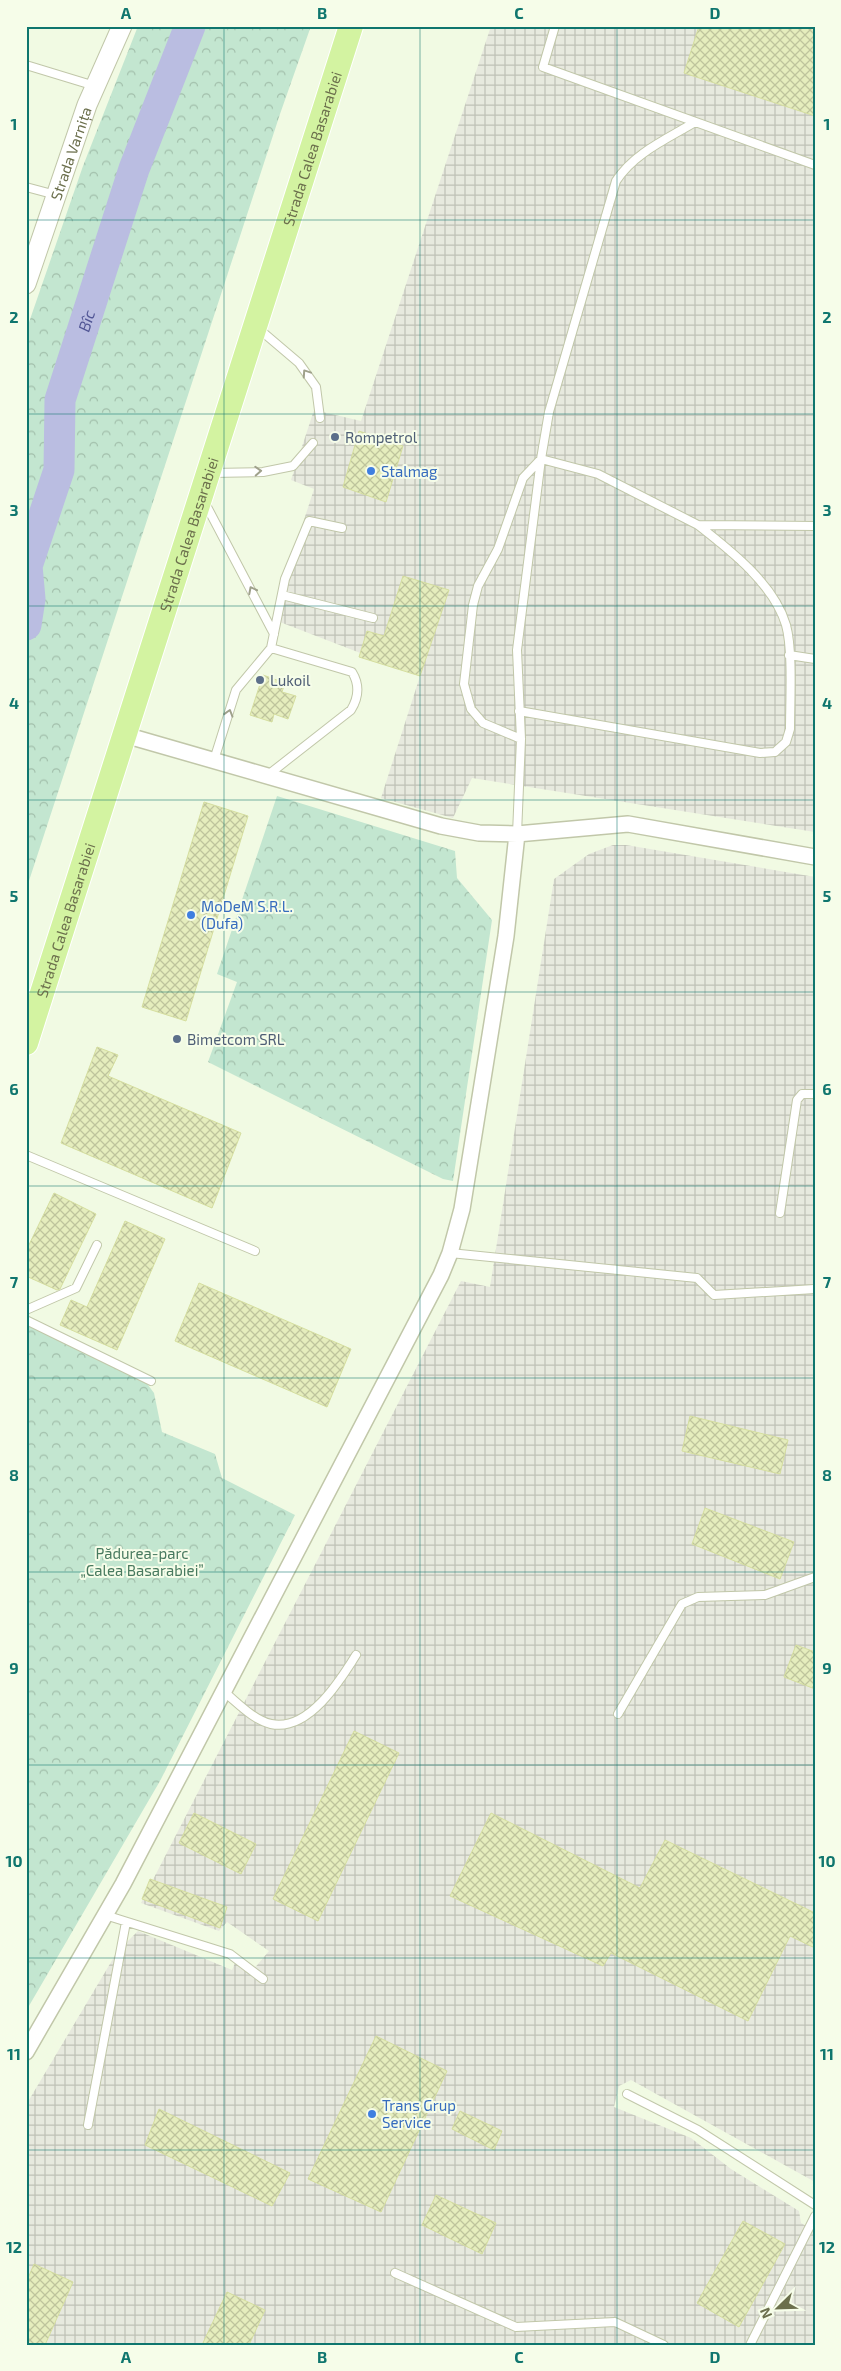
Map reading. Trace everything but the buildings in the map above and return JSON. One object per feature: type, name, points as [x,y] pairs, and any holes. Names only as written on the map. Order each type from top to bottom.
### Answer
[{"type":"main road","name":"Strada Calea Basarabiei","points":[[26,1043],[351,26]]},
{"type":"street","name":"Strada Varnița","points":[[26,284],[95,86],[122,26]]},
{"type":"street","points":[[125,735],[442,826],[478,833],[517,834],[628,824],[815,857]]},
{"type":"street","points":[[26,2052],[105,1915],[224,1691],[441,1275],[450,1253],[462,1209],[506,936],[517,834]]},
{"type":"lane","points":[[555,26],[543,67],[815,165]]},
{"type":"lane","points":[[26,65],[95,86]]},
{"type":"lane","points":[[517,834],[521,739],[518,650],[541,459],[549,412],[616,182],[625,168],[637,157],[695,122]]},
{"type":"lane","points":[[26,187],[56,196]]},
{"type":"lane","points":[[256,327],[299,363],[316,388],[320,418]]},
{"type":"lane","points":[[209,473],[263,472],[293,466],[313,444]]},
{"type":"lane","points":[[519,711],[760,753],[775,752],[786,742],[790,729],[789,656],[786,626],[776,602],[735,553],[698,526],[598,474],[541,459]]},
{"type":"lane","points":[[521,739],[483,723],[471,709],[464,684],[473,605],[478,586],[498,549],[523,478],[541,459]]},
{"type":"lane","points":[[201,497],[274,634]]},
{"type":"lane","points":[[214,760],[236,690],[271,648],[285,579],[309,521],[342,528]]},
{"type":"lane","points":[[698,526],[815,526]]},
{"type":"lane","points":[[282,595],[373,618]]},
{"type":"lane","points":[[268,775],[351,710],[356,702],[358,692],[356,680],[352,672],[271,648]]},
{"type":"lane","points":[[789,656],[815,659]]},
{"type":"lane","points":[[780,1213],[797,1100],[802,1094],[815,1094]]},
{"type":"lane","points":[[26,1155],[255,1251]]},
{"type":"lane","points":[[26,1310],[76,1288],[97,1245]]},
{"type":"lane","points":[[450,1253],[697,1278],[714,1295],[815,1289]]},
{"type":"lane","points":[[26,1320],[152,1381]]},
{"type":"lane","points":[[618,1714],[682,1604],[698,1597],[765,1595],[815,1577]]},
{"type":"lane","points":[[224,1691],[257,1718],[271,1724],[291,1724],[311,1712],[336,1688],[356,1655]]},
{"type":"lane","points":[[105,1915],[230,1954],[263,1979]]},
{"type":"lane","points":[[88,2124],[126,1922]]},
{"type":"lane","points":[[627,2094],[698,2130],[815,2205]]},
{"type":"lane","points":[[750,2345],[815,2216]]},
{"type":"lane","points":[[395,2273],[516,2327],[615,2322],[664,2345]]},
{"type":"shaded area","points":[[491,26],[815,26],[815,832],[472,778],[453,818],[381,798],[420,676],[272,619],[314,489],[291,480],[314,410],[361,421]]},
{"type":"shaded area","points":[[613,845],[626,845],[815,877],[815,2182],[631,2080],[619,2086],[614,2107],[691,2138],[731,2169],[799,2211],[801,2223],[815,2231],[815,2345],[26,2345],[26,2105],[117,1952],[138,1931],[232,1970],[235,1963],[252,1971],[269,1951],[227,1922],[219,1931],[141,1903],[461,1281],[490,1287],[554,879],[589,854]]},
{"type":"green space","points":[[138,26],[311,26],[280,114],[26,890],[26,331],[83,166]]},
{"type":"green space","points":[[277,796],[455,851],[457,878],[492,920],[453,1181],[443,1179],[208,1062],[237,982],[217,974]]},
{"type":"green space","name":"Pădurea-parc „Calea Basarabiei”","points":[[31,1322],[142,1377],[154,1393],[162,1432],[215,1454],[222,1478],[295,1515],[160,1781],[26,2011],[26,1328]]},
{"type":"waterway","name":"Bîc","points":[[26,625],[30,599],[27,566],[59,470],[60,400],[134,169],[190,26]]},
{"type":"place","name":"Rompetrol","points":[[335,437]]},
{"type":"place","name":"Stalmag","points":[[371,471]]},
{"type":"place","name":"Lukoil","points":[[260,680]]},
{"type":"place","name":"MoDeM S.R.L. (Dufa)","points":[[191,915]]},
{"type":"place","name":"Bimetcom SRL","points":[[177,1039]]},
{"type":"place","name":"Trans Grup Service","points":[[372,2114]]}]
